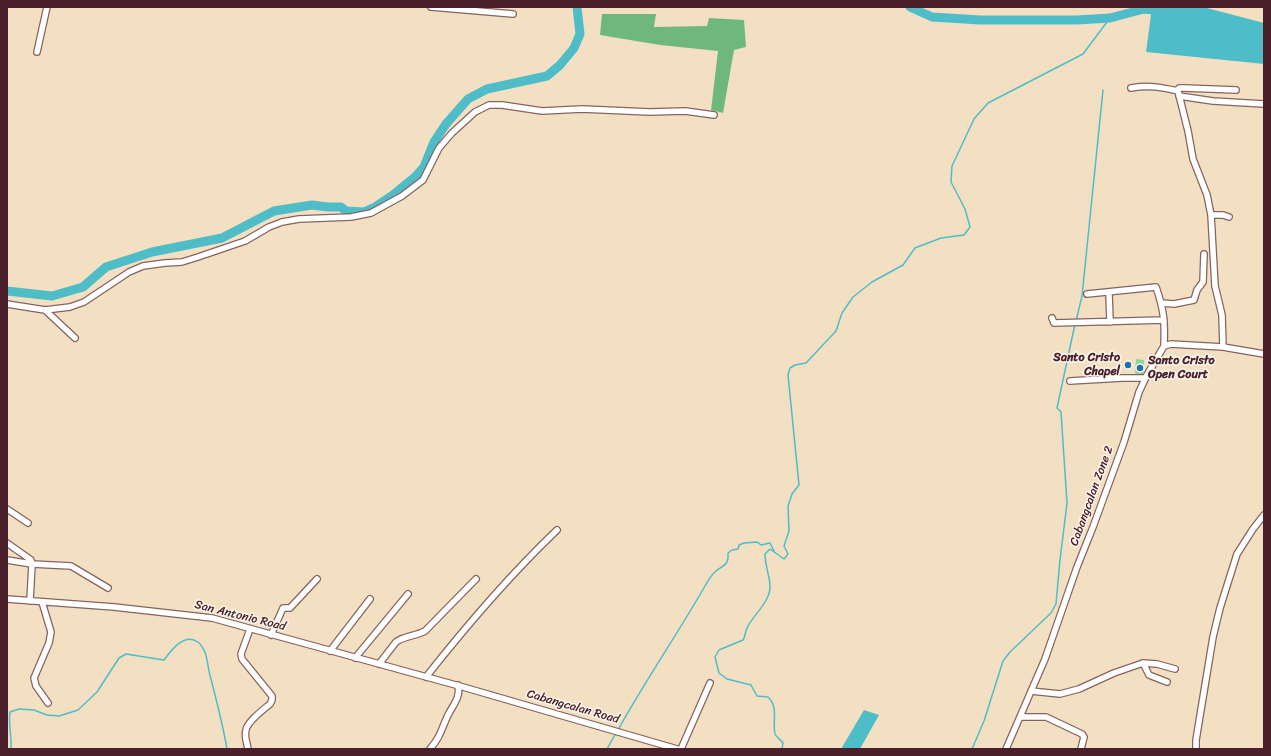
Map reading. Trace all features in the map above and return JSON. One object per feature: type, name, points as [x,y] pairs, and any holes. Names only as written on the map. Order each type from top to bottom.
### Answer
[{"type":"street","points":[[37,52],[47,7]]},
{"type":"street","points":[[431,7],[513,14]]},
{"type":"street","points":[[1131,88],[1158,86],[1178,93],[1213,101],[1264,104]]},
{"type":"street","points":[[1223,347],[1222,315],[1215,286],[1211,215],[1207,195],[1193,159],[1188,131],[1178,93],[1179,88],[1236,90]]},
{"type":"street","points":[[7,304],[45,310],[70,307],[84,302],[129,272],[143,266],[182,262],[193,259],[245,241],[269,227],[282,222],[299,219],[352,217],[371,213],[402,196],[423,180],[439,148],[452,133],[475,112],[489,105],[502,105],[542,111],[685,111],[714,115]]},
{"type":"street","points":[[1211,215],[1223,215],[1229,217]]},
{"type":"street","points":[[1161,303],[1174,304],[1194,300],[1197,290],[1203,282],[1204,254]]},
{"type":"street","points":[[1087,294],[1156,287],[1164,320],[1164,346],[1171,344],[1223,347],[1264,354]]},
{"type":"street","points":[[1108,292],[1110,322]]},
{"type":"street","points":[[45,310],[75,338]]},
{"type":"street","points":[[1052,318],[1054,323],[1164,320]]},
{"type":"street","name":"Cabangcalan Zone 2","points":[[1006,749],[1045,659],[1077,567],[1124,442],[1139,392],[1145,378],[1164,346]]},
{"type":"street","points":[[1070,381],[1145,378]]},
{"type":"street","points":[[7,509],[28,523]]},
{"type":"street","points":[[1196,749],[1196,740],[1213,636],[1220,608],[1237,554],[1264,515]]},
{"type":"street","points":[[426,677],[464,629],[497,591],[557,530]]},
{"type":"street","points":[[7,543],[32,560],[30,601]]},
{"type":"street","points":[[7,560],[32,564],[71,566],[108,588]]},
{"type":"street","points":[[271,634],[283,608],[290,608],[317,579]]},
{"type":"street","points":[[379,664],[399,639],[425,631],[476,579]]},
{"type":"street","points":[[355,658],[408,594]]},
{"type":"street","name":"San Antonio Road","points":[[7,599],[114,607],[189,614],[212,618],[461,686]]},
{"type":"street","points":[[330,651],[370,599]]},
{"type":"street","points":[[42,602],[51,632],[34,678],[36,686],[48,703]]},
{"type":"street","points":[[248,749],[246,737],[246,729],[248,724],[270,704],[272,700],[272,696],[242,659],[241,654],[250,629]]},
{"type":"street","points":[[1031,691],[1060,694],[1079,689],[1114,673],[1143,663],[1157,664],[1174,669]]},
{"type":"street","points":[[1143,663],[1149,675],[1167,682]]},
{"type":"street","points":[[681,749],[710,683]]},
{"type":"street","points":[[430,749],[440,736],[459,694],[461,686]]},
{"type":"street","name":"Cabangcalan Road","points":[[461,686],[677,749]]},
{"type":"street","points":[[1020,717],[1046,717],[1082,734],[1084,737],[1081,749]]},
{"type":"green space","points":[[602,14],[656,14],[654,27],[707,26],[709,18],[744,20],[746,47],[734,50],[723,113],[711,110],[718,51],[660,45],[600,35]]},
{"type":"green space","name":"Santo Cristo Open Court","points":[[1136,359],[1144,360],[1143,377],[1135,376]]},
{"type":"water","points":[[1152,7],[1203,7],[1264,23],[1264,64],[1146,52]]},
{"type":"water","points":[[864,710],[879,715],[860,749],[841,749]]},
{"type":"waterway","points":[[7,291],[52,296],[83,287],[106,267],[152,252],[222,238],[274,211],[312,205],[341,207],[346,211],[364,212],[375,207],[393,195],[415,177],[424,167],[434,142],[446,124],[468,99],[487,89],[547,76],[560,65],[574,48],[580,34],[577,7]]},
{"type":"waterway","points":[[910,7],[932,17],[980,20],[1077,20],[1110,18],[1144,9],[1163,11]]},
{"type":"waterway","points":[[782,749],[783,743],[775,734],[774,710],[771,701],[768,697],[757,696],[751,685],[727,679],[719,673],[715,657],[719,650],[743,640],[747,628],[768,596],[770,585],[765,554],[770,549],[784,559],[788,554],[784,546],[789,531],[788,506],[792,494],[799,485],[788,375],[790,368],[795,365],[806,363],[836,331],[842,313],[853,297],[872,282],[903,265],[915,248],[941,238],[964,235],[970,227],[965,209],[951,182],[952,166],[974,119],[988,103],[1083,54],[1110,18]]},
{"type":"waterway","points":[[1076,321],[1082,296],[1103,90]]},
{"type":"waterway","points":[[972,749],[984,721],[1003,661],[1010,652],[1051,613],[1056,604],[1067,503],[1061,412],[1057,408],[1075,324]]},
{"type":"waterway","points":[[618,730],[710,578],[725,565],[728,560],[728,553],[732,550],[738,549],[739,545],[744,543],[757,542],[761,545],[770,543],[774,551]]},
{"type":"waterway","points":[[11,749],[9,721],[10,712],[19,709],[34,710],[47,715],[59,716],[78,710],[97,692],[119,658],[126,654],[164,660],[178,644],[188,639],[198,642],[205,652],[227,749]]},
{"type":"waterway","points":[[607,749],[616,733]]},
{"type":"place","name":"Santo Cristo Chapel","points":[[1128,365]]},
{"type":"place","name":"Santo Cristo Open Court","points":[[1140,368]]}]
